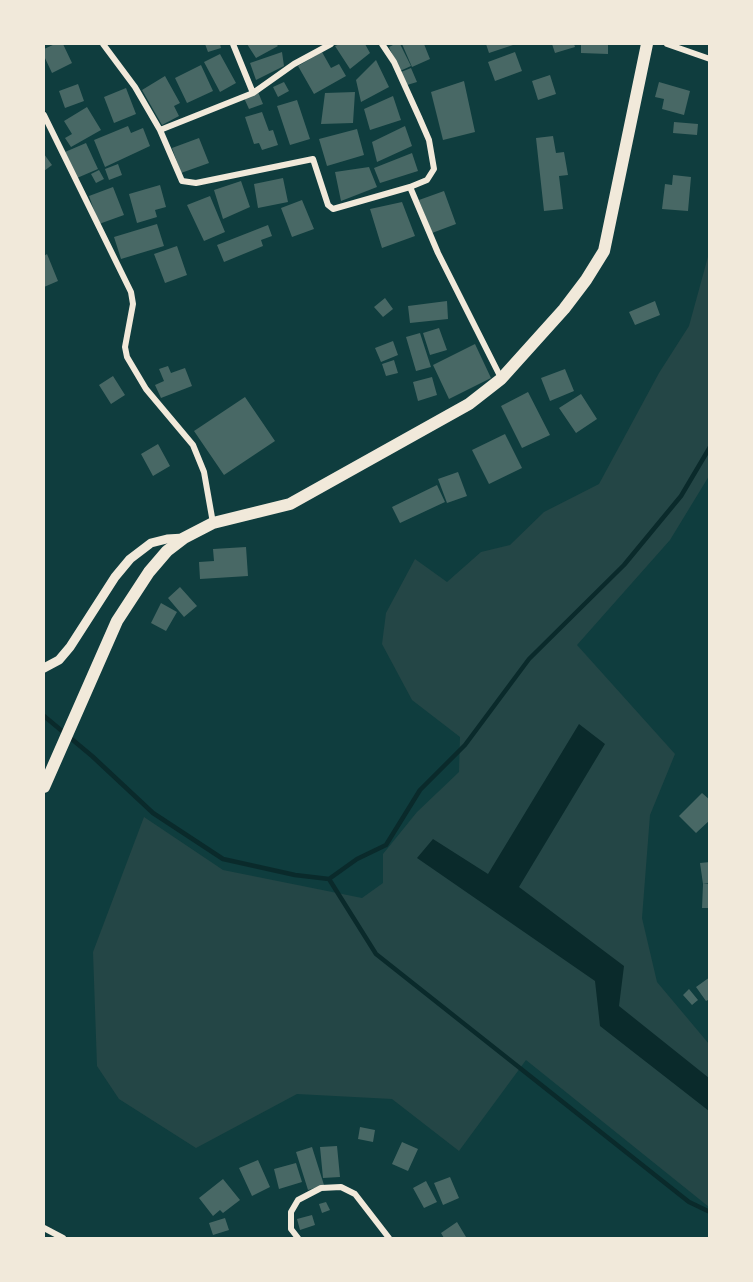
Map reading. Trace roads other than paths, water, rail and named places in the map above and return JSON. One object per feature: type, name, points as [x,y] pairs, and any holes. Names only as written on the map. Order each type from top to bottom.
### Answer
[{"type":"main road","points":[[44,787],[117,621],[149,572],[167,551],[184,538],[213,523],[290,504],[469,404],[501,379],[564,309],[604,251],[648,44]]},
{"type":"street","points":[[103,44],[135,87],[159,130],[179,177],[187,184],[307,158],[313,159],[328,205],[333,209],[410,187],[427,180],[434,169],[429,140],[394,62],[382,44]]},
{"type":"street","points":[[233,44],[254,93]]},
{"type":"street","points":[[159,130],[254,93],[294,64],[331,44]]},
{"type":"street","points":[[667,44],[710,59]]},
{"type":"street","points":[[44,115],[131,292],[127,357],[146,388],[193,445],[204,472],[213,523]]},
{"type":"street","points":[[410,187],[438,252],[501,379]]},
{"type":"street","points":[[44,668],[59,660],[115,577],[130,559],[151,543],[184,538]]},
{"type":"street","points":[[298,1239],[291,1229],[291,1212],[298,1200],[321,1188],[340,1187],[355,1194],[389,1239]]},
{"type":"street","points":[[44,1228],[63,1239]]},
{"type":"waterway","points":[[44,716],[92,756],[153,813],[223,859],[295,875],[329,879],[357,859],[386,845],[420,790],[465,745],[529,659],[624,565],[681,496],[710,447]]},
{"type":"waterway","points":[[329,879],[376,954],[689,1202],[710,1212]]}]
